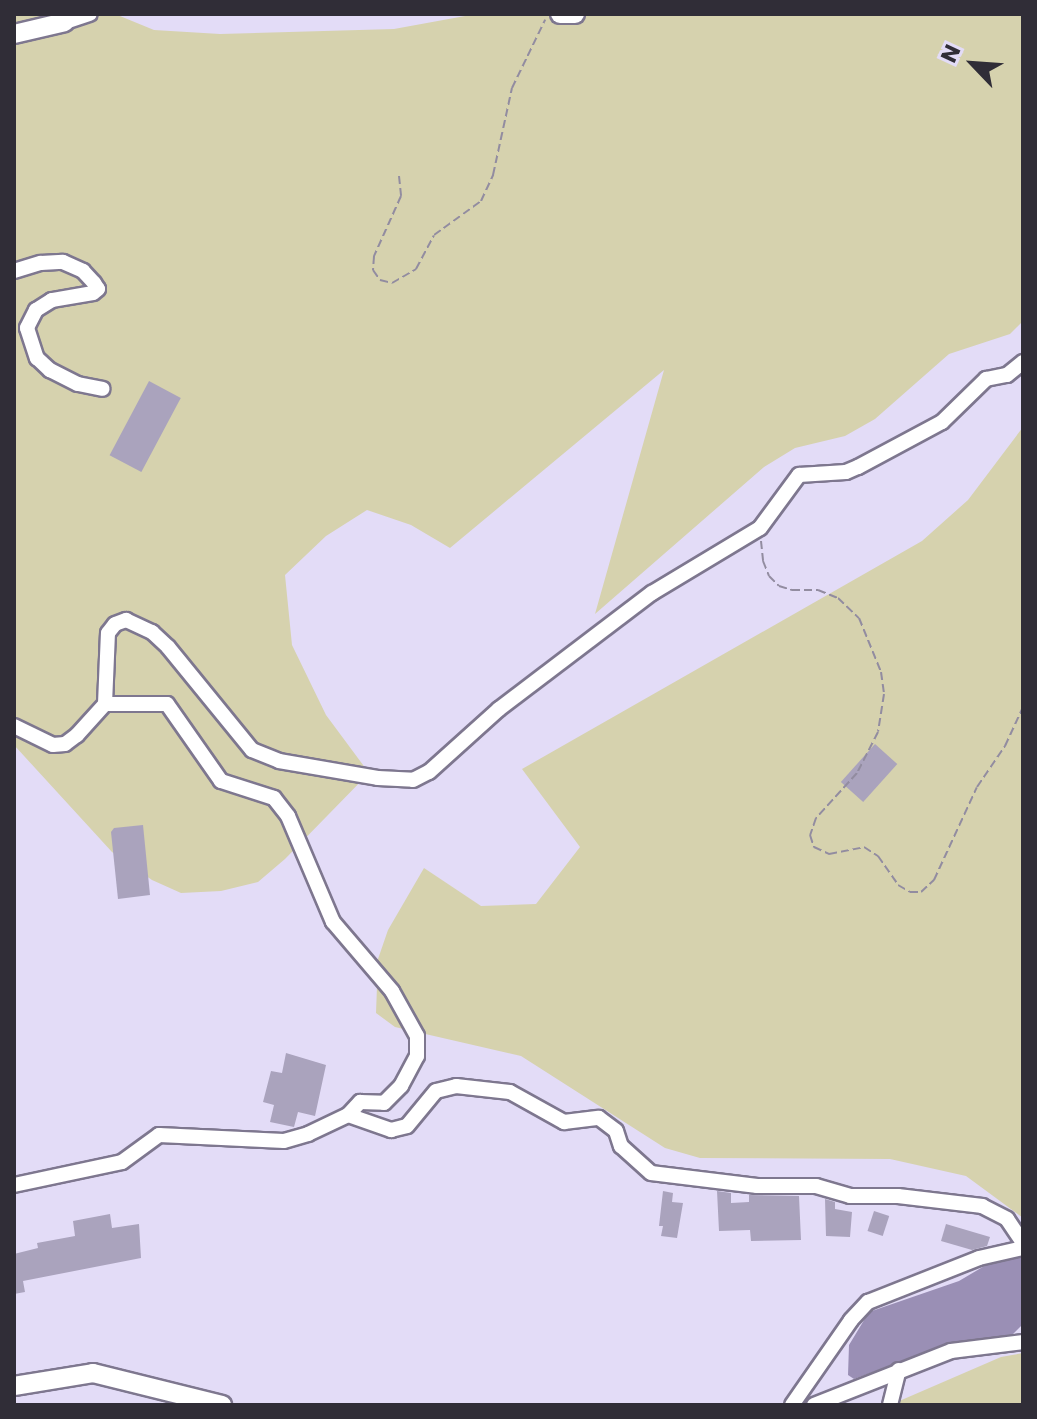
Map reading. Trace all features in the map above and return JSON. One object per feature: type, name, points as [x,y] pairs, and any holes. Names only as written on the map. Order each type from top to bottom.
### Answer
[{"type":"street","points":[[14,34],[90,14]]},
{"type":"street","points":[[560,14],[575,14]]},
{"type":"street","points":[[14,271],[41,263],[63,262],[83,271],[94,283],[98,289],[93,293],[52,300],[36,310],[27,328],[37,358],[50,370],[78,384],[103,389]]},
{"type":"street","points":[[14,726],[53,745],[65,744],[105,704],[108,633],[115,624],[126,620],[152,632],[168,647],[252,750],[293,763],[378,778],[413,780],[429,772],[499,709],[652,593],[760,528],[799,475],[846,472],[858,467],[942,422],[986,379],[1007,375],[1023,362]]},
{"type":"street","points":[[14,1185],[122,1162],[159,1135],[284,1141],[348,1115],[360,1102],[384,1103],[401,1086],[417,1056],[417,1036],[392,991],[333,922],[288,816],[274,798],[221,781],[167,704],[105,704]]},
{"type":"street","points":[[348,1115],[391,1130],[407,1126],[436,1091],[456,1086],[510,1092],[564,1122],[599,1118],[616,1131],[621,1146],[651,1173],[757,1186],[816,1186],[850,1196],[898,1196],[982,1206],[1007,1219],[1023,1245],[979,1258],[868,1302],[851,1320],[792,1405]]},
{"type":"street","points":[[814,1405],[951,1351],[1023,1342]]},
{"type":"street","points":[[890,1405],[899,1370]]},
{"type":"street","points":[[14,1386],[93,1373],[222,1405]]},
{"type":"path","points":[[399,176],[401,196],[374,256],[373,270],[380,280],[392,283],[416,269],[434,235],[481,201],[493,175],[512,88],[549,14]]},
{"type":"path","points":[[760,528],[763,561],[769,576],[779,586],[792,590],[818,590],[848,607],[868,636],[881,672],[884,694],[878,732],[857,773],[816,818],[810,835],[814,847],[829,854],[864,847],[878,856],[898,885],[910,892],[921,892],[934,880],[977,787],[1005,746],[1023,707]]},
{"type":"shaded area","points":[[14,14],[115,14],[154,30],[220,34],[394,29],[476,14],[1023,14],[1023,321],[1010,334],[949,354],[875,419],[845,436],[795,448],[764,467],[595,614],[664,370],[450,548],[411,525],[367,510],[326,536],[285,575],[292,645],[326,715],[369,773],[285,859],[258,882],[221,891],[181,893],[152,880],[112,852],[14,745]]},
{"type":"shaded area","points":[[1023,427],[1023,1218],[966,1176],[890,1159],[700,1158],[665,1148],[521,1056],[395,1027],[376,1013],[378,959],[388,930],[424,868],[481,906],[536,904],[580,847],[522,769],[922,541],[968,500]]},
{"type":"shaded area","points":[[1003,1255],[1023,1256],[1023,1324],[1013,1334],[946,1345],[854,1379],[848,1375],[849,1345],[869,1312],[959,1281]]},
{"type":"shaded area","points":[[1023,1353],[1023,1405],[890,1405],[1001,1357]]},
{"type":"building","points":[[149,381],[181,398],[141,472],[110,455]]},
{"type":"building","points":[[875,744],[897,764],[863,802],[841,782]]},
{"type":"building","points":[[143,825],[150,895],[118,899],[111,832],[114,828]]},
{"type":"building","points":[[286,1053],[326,1065],[315,1116],[298,1112],[294,1127],[270,1122],[274,1105],[263,1102],[271,1071],[282,1073]]},
{"type":"building","points":[[663,1191],[673,1193],[672,1202],[683,1203],[677,1238],[661,1236],[663,1226],[659,1226]]},
{"type":"building","points":[[717,1191],[731,1193],[731,1203],[749,1202],[749,1195],[799,1196],[801,1240],[751,1241],[750,1230],[719,1231]]},
{"type":"building","points":[[825,1199],[835,1202],[835,1209],[852,1212],[850,1237],[826,1236]]},
{"type":"building","points":[[874,1211],[889,1216],[883,1236],[868,1231]]},
{"type":"building","points":[[110,1214],[112,1228],[139,1224],[141,1258],[23,1281],[25,1292],[14,1294],[14,1254],[38,1248],[37,1243],[75,1236],[73,1221]]},
{"type":"building","points":[[946,1224],[990,1237],[987,1246],[972,1250],[941,1241]]}]
